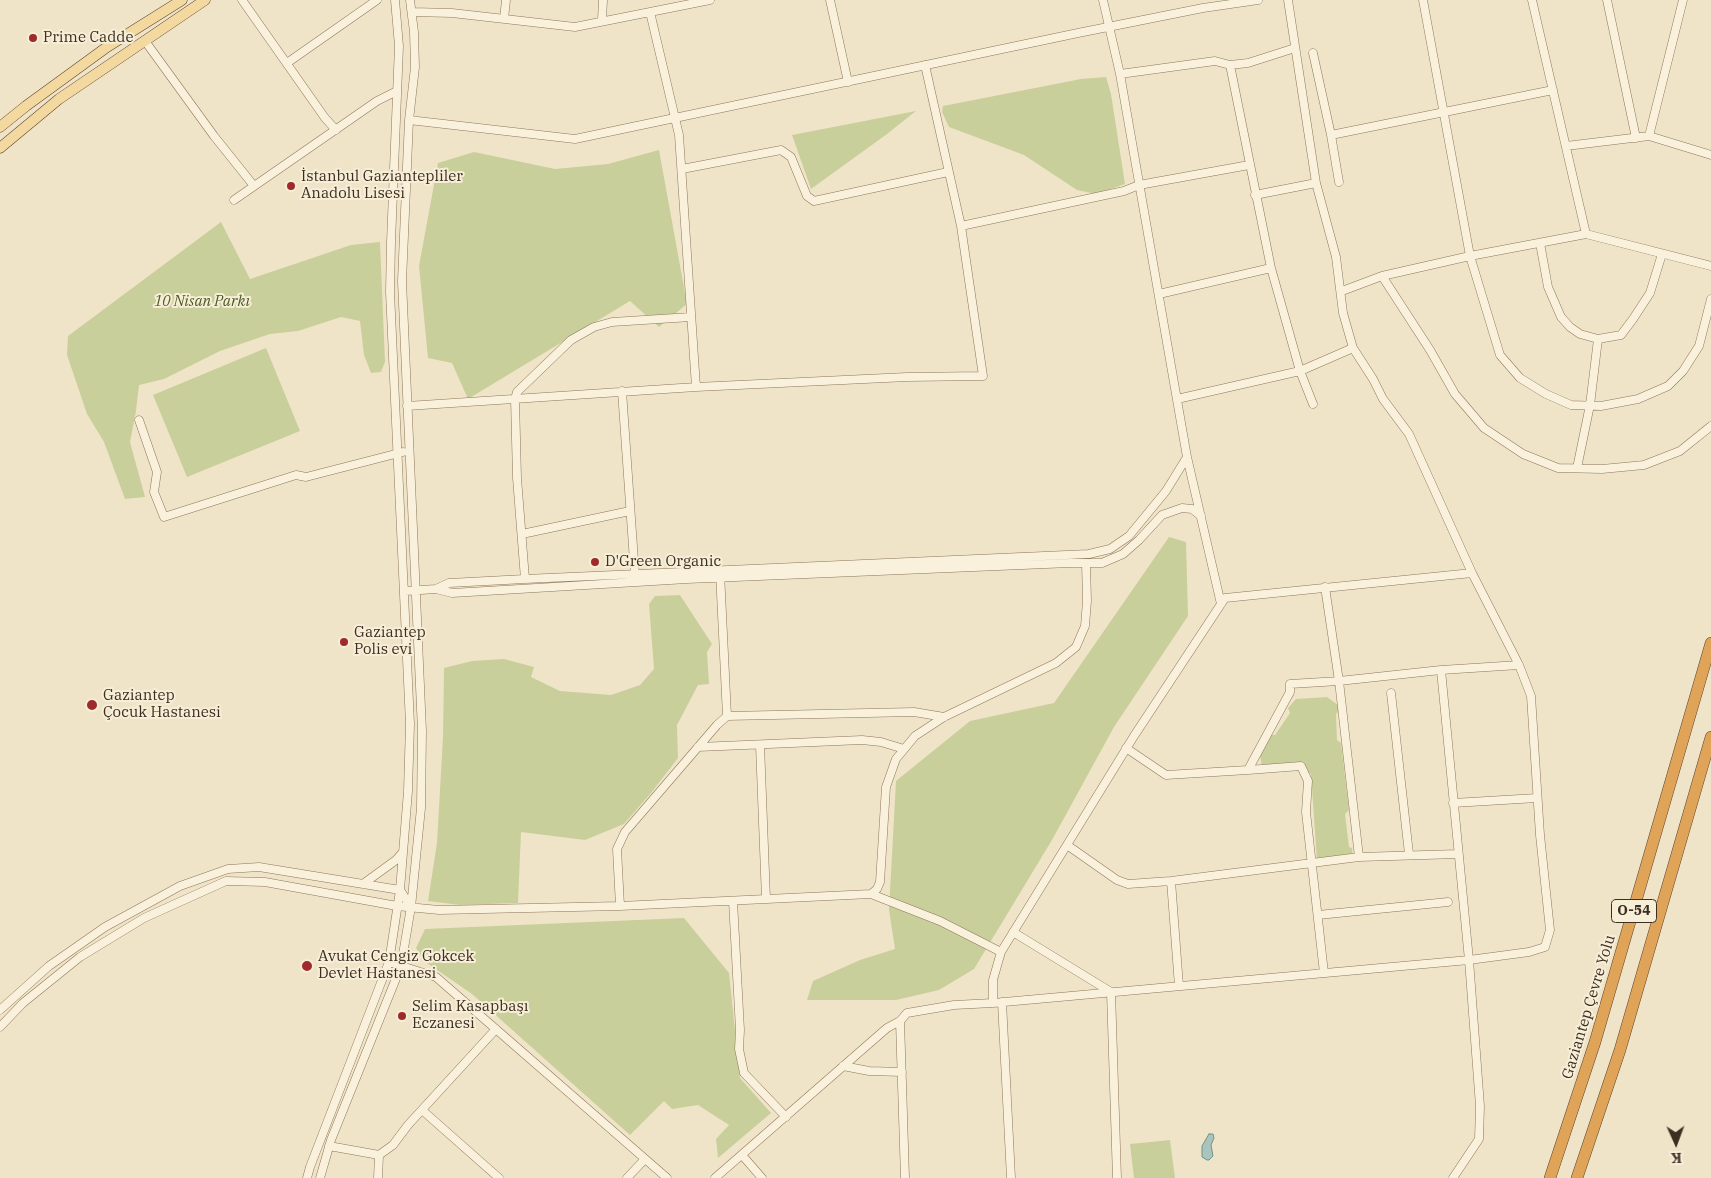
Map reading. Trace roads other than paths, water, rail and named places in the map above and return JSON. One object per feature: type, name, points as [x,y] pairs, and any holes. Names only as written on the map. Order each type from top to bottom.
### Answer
[{"type":"highway","name":"Gaziantep Çevre Yolu","points":[[1550,1178],[1595,1042],[1711,643]]},
{"type":"highway","name":"O-54","points":[[1577,1178],[1620,1050],[1711,737]]},
{"type":"main road","points":[[0,127],[107,47],[182,0]]},
{"type":"main road","points":[[0,148],[59,99],[205,0]]},
{"type":"street","points":[[242,0],[325,118],[336,130]]},
{"type":"street","points":[[287,64],[377,0]]},
{"type":"street","points":[[307,1178],[389,962],[400,890],[408,791],[410,750],[405,590],[390,285],[390,242],[400,46],[395,0]]},
{"type":"street","points":[[320,1178],[329,1146],[401,966],[411,907],[421,808],[422,769],[416,590],[402,281],[402,243],[409,120],[415,67],[414,32],[410,0]]},
{"type":"street","points":[[504,19],[506,0]]},
{"type":"street","points":[[602,20],[603,0]]},
{"type":"street","points":[[412,12],[452,13],[575,27],[602,20],[710,0]]},
{"type":"street","points":[[830,0],[848,82]]},
{"type":"street","points":[[1103,0],[1120,74],[1187,457],[1221,604]]},
{"type":"street","points":[[1202,0],[1203,8]]},
{"type":"street","points":[[409,120],[575,139],[1203,8],[1258,0]]},
{"type":"street","points":[[716,1178],[843,1066],[887,1028],[900,1021],[907,1013],[954,1005],[1469,960],[1530,952],[1545,947],[1550,930],[1537,798],[1531,696],[1519,665],[1472,573],[1409,434],[1383,399],[1373,379],[1353,348],[1344,313],[1336,257],[1316,183],[1288,0]]},
{"type":"street","points":[[1423,0],[1470,256],[1500,355],[1520,378],[1546,394],[1571,405],[1601,406],[1638,399],[1668,386],[1683,371],[1699,346],[1711,299]]},
{"type":"street","points":[[1532,0],[1586,234]]},
{"type":"street","points":[[1607,0],[1636,138]]},
{"type":"street","points":[[1649,136],[1683,0]]},
{"type":"street","points":[[650,12],[679,135],[696,387]]},
{"type":"street","points":[[145,41],[214,136],[254,186]]},
{"type":"street","points":[[1120,74],[1215,61],[1230,65],[1248,63],[1294,48]]},
{"type":"street","points":[[1313,53],[1339,182]]},
{"type":"street","points":[[1230,65],[1271,268],[1300,371],[1313,404]]},
{"type":"street","points":[[407,406],[696,387],[907,377],[983,376],[961,226],[925,66]]},
{"type":"street","points":[[1331,135],[1553,90]]},
{"type":"street","points":[[234,200],[377,101],[397,91]]},
{"type":"street","points":[[1566,146],[1649,136],[1711,155]]},
{"type":"street","points":[[682,169],[781,150],[791,157],[807,196],[814,201],[948,172]]},
{"type":"street","points":[[961,226],[1124,191],[1139,185],[1249,165]]},
{"type":"street","points":[[1255,195],[1316,183]]},
{"type":"street","points":[[1342,291],[1382,276],[1470,256],[1586,234],[1711,266]]},
{"type":"street","points":[[1540,243],[1548,287],[1561,317],[1580,334],[1598,339],[1621,335],[1634,318],[1650,293],[1662,254]]},
{"type":"street","points":[[1159,294],[1271,268]]},
{"type":"street","points":[[1382,276],[1430,350],[1455,394],[1484,428],[1523,454],[1558,468],[1602,469],[1644,465],[1680,451],[1711,426]]},
{"type":"street","points":[[525,579],[517,478],[515,399],[520,389],[571,340],[586,331],[612,322],[691,317]]},
{"type":"street","points":[[1577,468],[1590,405],[1598,339]]},
{"type":"street","points":[[1177,399],[1300,371],[1353,348]]},
{"type":"street","points":[[622,391],[635,575]]},
{"type":"street","points":[[139,420],[157,472],[154,492],[164,517],[296,475],[306,477],[398,452],[410,452]]},
{"type":"street","points":[[405,590],[436,590],[452,593],[720,574],[1096,553],[1110,549],[1128,536],[1166,490],[1187,457]]},
{"type":"street","points":[[436,590],[449,583],[525,579],[1102,563],[1123,554],[1162,515],[1182,508],[1192,510],[1201,516]]},
{"type":"street","points":[[522,534],[630,511]]},
{"type":"street","points":[[871,894],[877,889],[880,882],[886,787],[896,760],[915,736],[944,717],[1056,663],[1076,647],[1084,626],[1087,601],[1086,563]]},
{"type":"street","points":[[993,1003],[993,980],[1001,952],[1126,748],[1225,598],[1472,573]]},
{"type":"street","points":[[720,574],[727,716]]},
{"type":"street","points":[[1325,587],[1339,681],[1359,857]]},
{"type":"street","points":[[1248,770],[1290,692],[1290,684],[1519,665]]},
{"type":"street","points":[[1441,670],[1469,960],[1480,1106],[1478,1139],[1453,1178]]},
{"type":"street","points":[[1391,693],[1409,854]]},
{"type":"street","points":[[620,906],[617,849],[625,832],[717,725],[727,716],[914,712],[944,717]]},
{"type":"street","points":[[698,748],[862,740],[881,742],[904,749]]},
{"type":"street","points":[[760,745],[766,899]]},
{"type":"street","points":[[1126,748],[1166,775],[1301,766],[1308,781],[1306,812],[1324,973]]},
{"type":"street","points":[[1454,803],[1537,798]]},
{"type":"street","points":[[1067,844],[1117,880],[1128,884],[1146,884],[1359,857],[1458,854]]},
{"type":"street","points":[[363,884],[396,860],[402,853]]},
{"type":"street","points":[[0,1010],[49,966],[105,926],[180,886],[228,870],[259,867],[400,890],[411,907]]},
{"type":"street","points":[[0,1027],[23,1003],[80,957],[144,918],[226,881],[265,882],[397,906],[439,910],[620,906],[871,894],[940,921],[1001,952]]},
{"type":"street","points":[[1171,881],[1179,986]]},
{"type":"street","points":[[733,901],[740,1030],[739,1049],[744,1073],[786,1116]]},
{"type":"street","points":[[1318,915],[1448,902]]},
{"type":"street","points":[[1013,932],[1111,992]]},
{"type":"street","points":[[389,962],[436,977],[667,1178]]},
{"type":"street","points":[[1111,992],[1117,1178]]},
{"type":"street","points":[[1002,1002],[1011,1178]]},
{"type":"street","points":[[900,1021],[905,1178]]},
{"type":"street","points":[[329,1146],[379,1155],[393,1145],[422,1110],[496,1029]]},
{"type":"street","points":[[843,1066],[869,1071],[902,1072]]},
{"type":"street","points":[[422,1110],[499,1178]]},
{"type":"street","points":[[378,1178],[379,1155]]},
{"type":"street","points":[[742,1155],[762,1178]]},
{"type":"street","points":[[627,1178],[645,1159]]},
{"type":"water","points":[[1209,1134],[1213,1134],[1214,1138],[1211,1145],[1213,1156],[1207,1160],[1202,1157],[1202,1146]]},
{"type":"place","name":"Prime Cadde","points":[[33,38]]},
{"type":"place","name":"İstanbul Gaziantepliler Anadolu Lisesi","points":[[291,186]]},
{"type":"place","name":"D'Green Organic","points":[[595,562]]},
{"type":"place","name":"Gaziantep Polis evi","points":[[344,642]]},
{"type":"place","name":"Gaziantep Çocuk Hastanesi","points":[[92,705]]},
{"type":"place","name":"Avukat Cengiz Gokcek Devlet Hastanesi","points":[[307,966]]},
{"type":"place","name":"Selim Kasapbaşı Eczanesi","points":[[402,1016]]},
{"type":"park label","name":"10 Nisan Parkı","points":[[202,302]]}]
